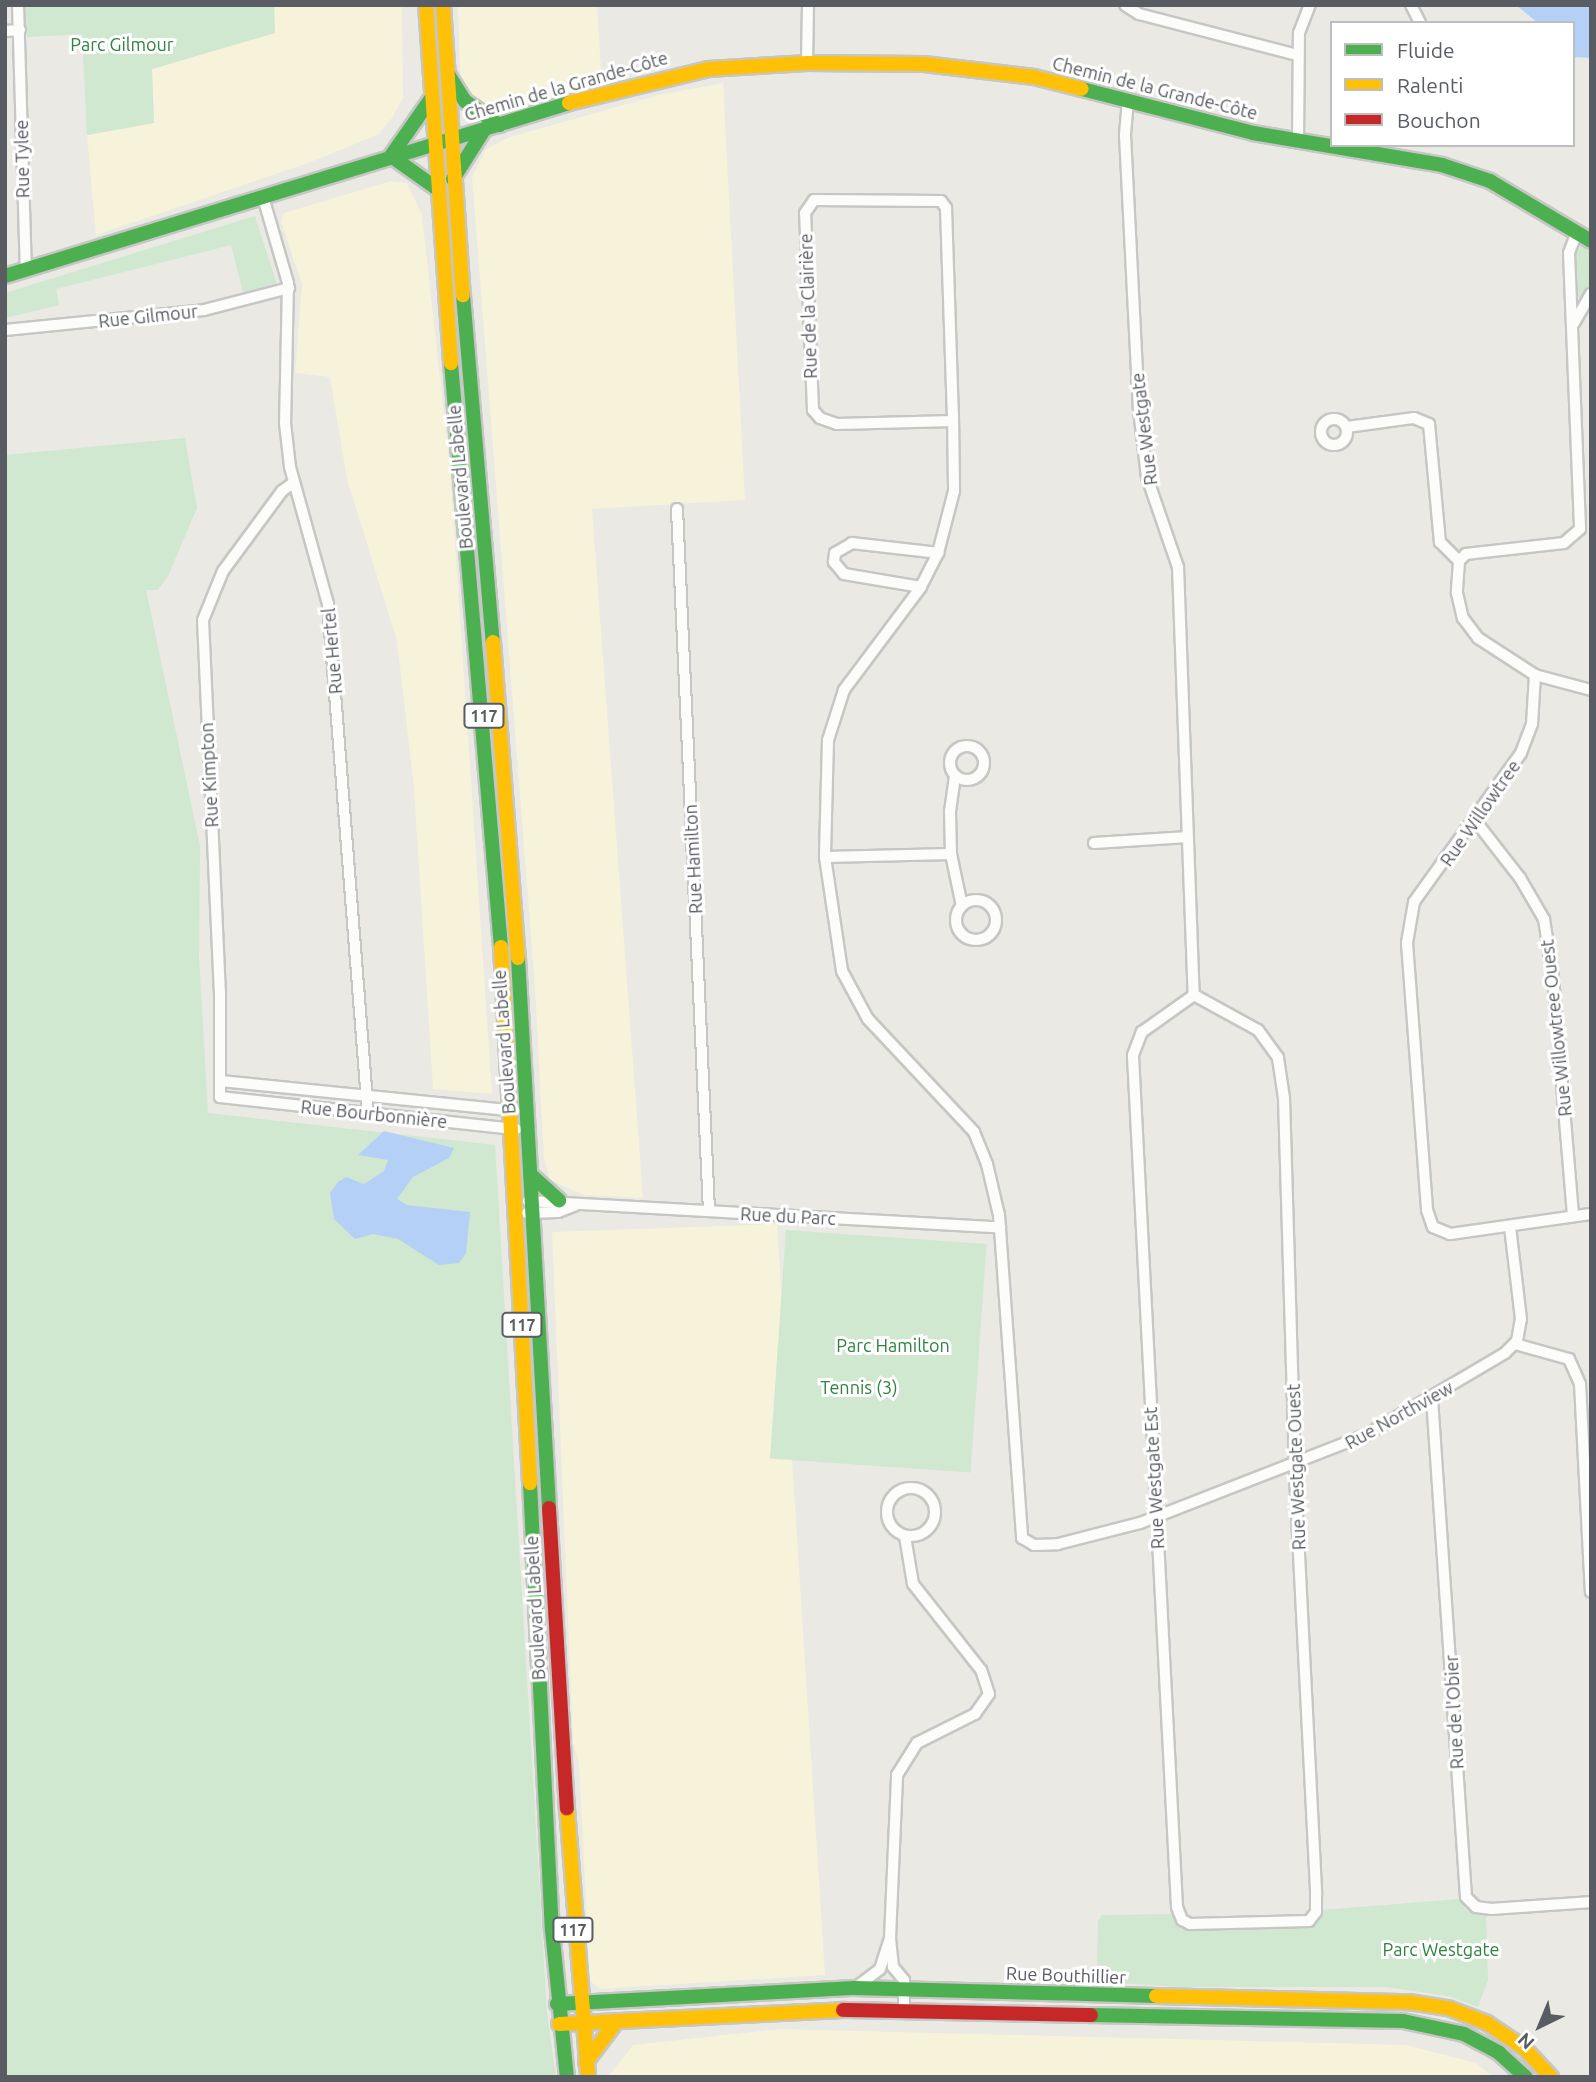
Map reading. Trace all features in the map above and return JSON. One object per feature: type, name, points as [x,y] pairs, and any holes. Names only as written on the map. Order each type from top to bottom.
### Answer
[{"type":"main road","name":"Boulevard Labelle","points":[[426,5],[436,188],[489,780],[511,1111],[557,2004],[567,2077]]},
{"type":"main road","name":"Boulevard Labelle","points":[[443,5],[453,179],[502,738],[528,1110],[579,2003],[587,2069]]},
{"type":"main road","name":"Chemin de la Grande-Côte","points":[[5,276],[391,156],[667,76],[807,63],[982,70],[1128,100],[1298,142],[1466,171],[1591,241]]},
{"type":"main road","points":[[446,72],[465,101],[491,128],[453,179]]},
{"type":"main road","points":[[430,100],[391,156],[436,188]]},
{"type":"main road","points":[[531,1175],[559,1200]]},
{"type":"main road","name":"Rue Bouthillier","points":[[557,2004],[855,1988],[1429,2004],[1464,2013],[1496,2028],[1551,2077]]},
{"type":"main road","points":[[559,2024],[820,2010],[1412,2022],[1473,2039],[1526,2077]]},
{"type":"main road","points":[[587,2069],[616,2022]]},
{"type":"street","name":"Rue Tylee","points":[[19,5],[26,271]]},
{"type":"street","points":[[807,63],[808,5]]},
{"type":"street","points":[[1125,5],[1139,15],[1297,55]]},
{"type":"street","points":[[1298,142],[1299,26],[1310,5]]},
{"type":"street","points":[[1411,5],[1419,21]]},
{"type":"street","points":[[5,31],[20,30]]},
{"type":"street","name":"Rue Westgate","points":[[1128,100],[1125,135],[1138,402],[1147,477],[1178,567],[1194,995]]},
{"type":"street","name":"Rue Hertel","points":[[263,197],[289,288],[285,423],[293,484],[328,604],[369,1097],[368,1113]]},
{"type":"street","name":"Rue de la Clairière","points":[[953,421],[837,424],[820,418],[813,410],[805,214],[814,200],[941,201],[946,208],[953,421],[954,491],[938,553],[921,587],[844,690],[828,740],[825,857],[842,971],[868,1019],[974,1132],[987,1164],[1000,1227]]},
{"type":"street","points":[[1577,232],[1569,254],[1581,513],[1576,536],[1559,544],[1466,554],[1459,561],[1457,593],[1465,624],[1478,638],[1535,675],[1591,690]]},
{"type":"street","name":"Rue Gilmour","points":[[5,330],[204,310],[289,288]]},
{"type":"street","points":[[1574,323],[1591,293]]},
{"type":"street","points":[[1347,426],[1414,418],[1429,424],[1440,542],[1459,561]]},
{"type":"street","points":[[1578,444],[1591,444]]},
{"type":"street","name":"Rue Kimpton","points":[[220,1097],[203,620],[223,571],[282,491],[293,484]]},
{"type":"street","name":"Rue Hamilton","points":[[677,509],[709,1210]]},
{"type":"street","points":[[921,587],[844,574],[834,562],[835,553],[852,543],[938,553]]},
{"type":"street","name":"Rue Willowtree","points":[[1535,675],[1528,739],[1501,786],[1414,902],[1407,943],[1427,1210],[1433,1227],[1450,1234],[1591,1214]]},
{"type":"street","points":[[956,776],[950,811],[951,854],[962,906]]},
{"type":"street","name":"Rue Willowtree Ouest","points":[[1474,819],[1520,878],[1544,919],[1553,977],[1573,1216]]},
{"type":"street","points":[[1094,843],[1188,837]]},
{"type":"street","points":[[825,857],[951,854]]},
{"type":"street","name":"Rue Westgate Ouest","points":[[1194,995],[1258,1030],[1278,1058],[1284,1098],[1295,1462],[1316,1907],[1309,1921],[1250,1924]]},
{"type":"street","name":"Rue Westgate Est","points":[[1194,995],[1142,1032],[1133,1055],[1178,1911],[1190,1924],[1250,1924]]},
{"type":"street","name":"Rue Bourbonnière","points":[[221,1081],[511,1111],[528,1110]]},
{"type":"street","name":"Rue Bourbonnière","points":[[220,1097],[512,1129],[529,1128]]},
{"type":"street","name":"Rue du Parc","points":[[533,1207],[559,1200],[576,1205]]},
{"type":"street","name":"Rue du Parc","points":[[516,1207],[576,1205],[709,1210],[1000,1227]]},
{"type":"street","name":"Rue Northview","points":[[1000,1227],[1022,1538],[1034,1545],[1077,1541],[1157,1516],[1366,1435],[1432,1398],[1515,1344]]},
{"type":"street","points":[[1510,1227],[1521,1313],[1515,1344],[1570,1359],[1580,1384],[1591,1592]]},
{"type":"street","name":"Rue de l'Obier","points":[[1432,1398],[1466,1897],[1472,1905],[1484,1909],[1591,1902]]},
{"type":"street","points":[[904,2011],[902,1976],[895,1969],[890,1938],[897,1775],[917,1743],[975,1714],[985,1705],[989,1693],[981,1670],[914,1587],[905,1536],[891,1527],[887,1506],[897,1491],[918,1489],[932,1499],[934,1520],[925,1532],[905,1536]]},
{"type":"street","points":[[855,1988],[880,1969],[890,1938]]},
{"type":"street","points":[[880,1969],[895,1969]]},
{"type":"shaded area","points":[[273,5],[402,5],[403,98],[392,118],[379,134],[311,162],[96,235],[87,135],[154,123],[152,69],[274,33]]},
{"type":"shaded area","points":[[458,5],[597,5],[602,86],[507,109],[487,108],[475,101],[460,76]]},
{"type":"shaded area","points":[[723,83],[745,500],[592,509],[643,1198],[584,1195],[550,1180],[544,1159],[535,988],[472,177],[486,149],[510,137],[659,95]]},
{"type":"shaded area","points":[[391,181],[407,183],[422,215],[450,468],[492,1094],[433,1089],[414,788],[397,641],[347,479],[330,377],[295,373],[302,284],[281,222],[284,213]]},
{"type":"shaded area","points":[[777,1224],[825,1975],[600,1989],[590,1981],[579,1763],[573,1743],[552,1232]]},
{"type":"shaded area","points":[[779,2029],[1406,2045],[1476,2063],[1493,2077],[608,2077],[633,2045]]},
{"type":"green space","name":"Parc Gilmour","points":[[25,5],[274,5],[275,33],[152,69],[154,123],[87,135],[82,34],[27,37]]},
{"type":"green space","points":[[255,216],[277,284],[243,292],[231,245],[56,289],[59,305],[5,318],[5,293]]},
{"type":"green space","points":[[1581,247],[1591,250],[1591,285],[1580,298],[1575,295],[1573,257]]},
{"type":"green space","points":[[185,438],[197,508],[168,576],[158,590],[146,590],[200,846],[199,956],[208,1113],[495,1145],[547,2013],[556,2077],[5,2077],[5,455]]},
{"type":"green space","name":"Parc Hamilton","points":[[786,1230],[987,1244],[971,1472],[770,1458]]},
{"type":"green space","name":"Parc Westgate","points":[[1460,1899],[1466,1911],[1486,1914],[1488,1980],[1478,2007],[1448,1996],[1387,1987],[1181,1987],[1105,1982],[1105,1976],[1097,1976],[1098,1921],[1102,1915],[1173,1914],[1182,1929],[1247,1929],[1316,1925],[1321,1910]]},
{"type":"water","points":[[1516,5],[1591,5],[1591,58],[1575,57],[1575,21],[1536,21]]},
{"type":"water","points":[[384,1131],[454,1148],[449,1158],[413,1177],[397,1199],[407,1205],[470,1212],[466,1253],[459,1263],[439,1265],[398,1239],[373,1234],[355,1239],[334,1219],[330,1193],[338,1182],[346,1177],[364,1184],[384,1171],[388,1160],[358,1155]]},
{"type":"traffic: fast","points":[[448,74],[465,101],[499,125]]},
{"type":"traffic: fast","points":[[1082,89],[1253,133],[1330,146]]},
{"type":"traffic: fast","points":[[430,100],[391,156],[436,188]]},
{"type":"traffic: fast","points":[[5,276],[569,103]]},
{"type":"traffic: fast","points":[[453,179],[484,130]]},
{"type":"traffic: fast","points":[[1336,147],[1442,165],[1490,181],[1591,241]]},
{"type":"traffic: fast","points":[[463,295],[493,642]]},
{"type":"traffic: fast","points":[[451,363],[501,947]]},
{"type":"traffic: fast","points":[[518,958],[549,1508]]},
{"type":"traffic: fast","points":[[531,1175],[559,1200]]},
{"type":"traffic: fast","points":[[530,1483],[552,1930],[567,2077]]},
{"type":"traffic: fast","points":[[557,2004],[855,1988],[1156,1996]]},
{"type":"traffic: fast","points":[[1091,2015],[1403,2021],[1464,2034],[1499,2053],[1526,2077]]},
{"type":"traffic: slow","points":[[426,5],[451,363]]},
{"type":"traffic: slow","points":[[443,5],[463,295]]},
{"type":"traffic: slow","points":[[569,103],[708,69],[807,63],[924,64],[1034,77],[1082,89]]},
{"type":"traffic: slow","points":[[493,642],[518,958]]},
{"type":"traffic: slow","points":[[501,947],[530,1483]]},
{"type":"traffic: slow","points":[[567,1808],[588,2077]]},
{"type":"traffic: slow","points":[[1156,1996],[1409,2002],[1448,2008],[1487,2023],[1524,2048],[1551,2077]]},
{"type":"traffic: slow","points":[[559,2024],[843,2010]]},
{"type":"traffic: slow","points":[[586,2062],[616,2022]]},
{"type":"traffic: jam","points":[[549,1508],[567,1808]]},
{"type":"traffic: jam","points":[[843,2010],[1091,2015]]},
{"type":"park label","name":"Tennis (3)","points":[[859,1387]]}]
